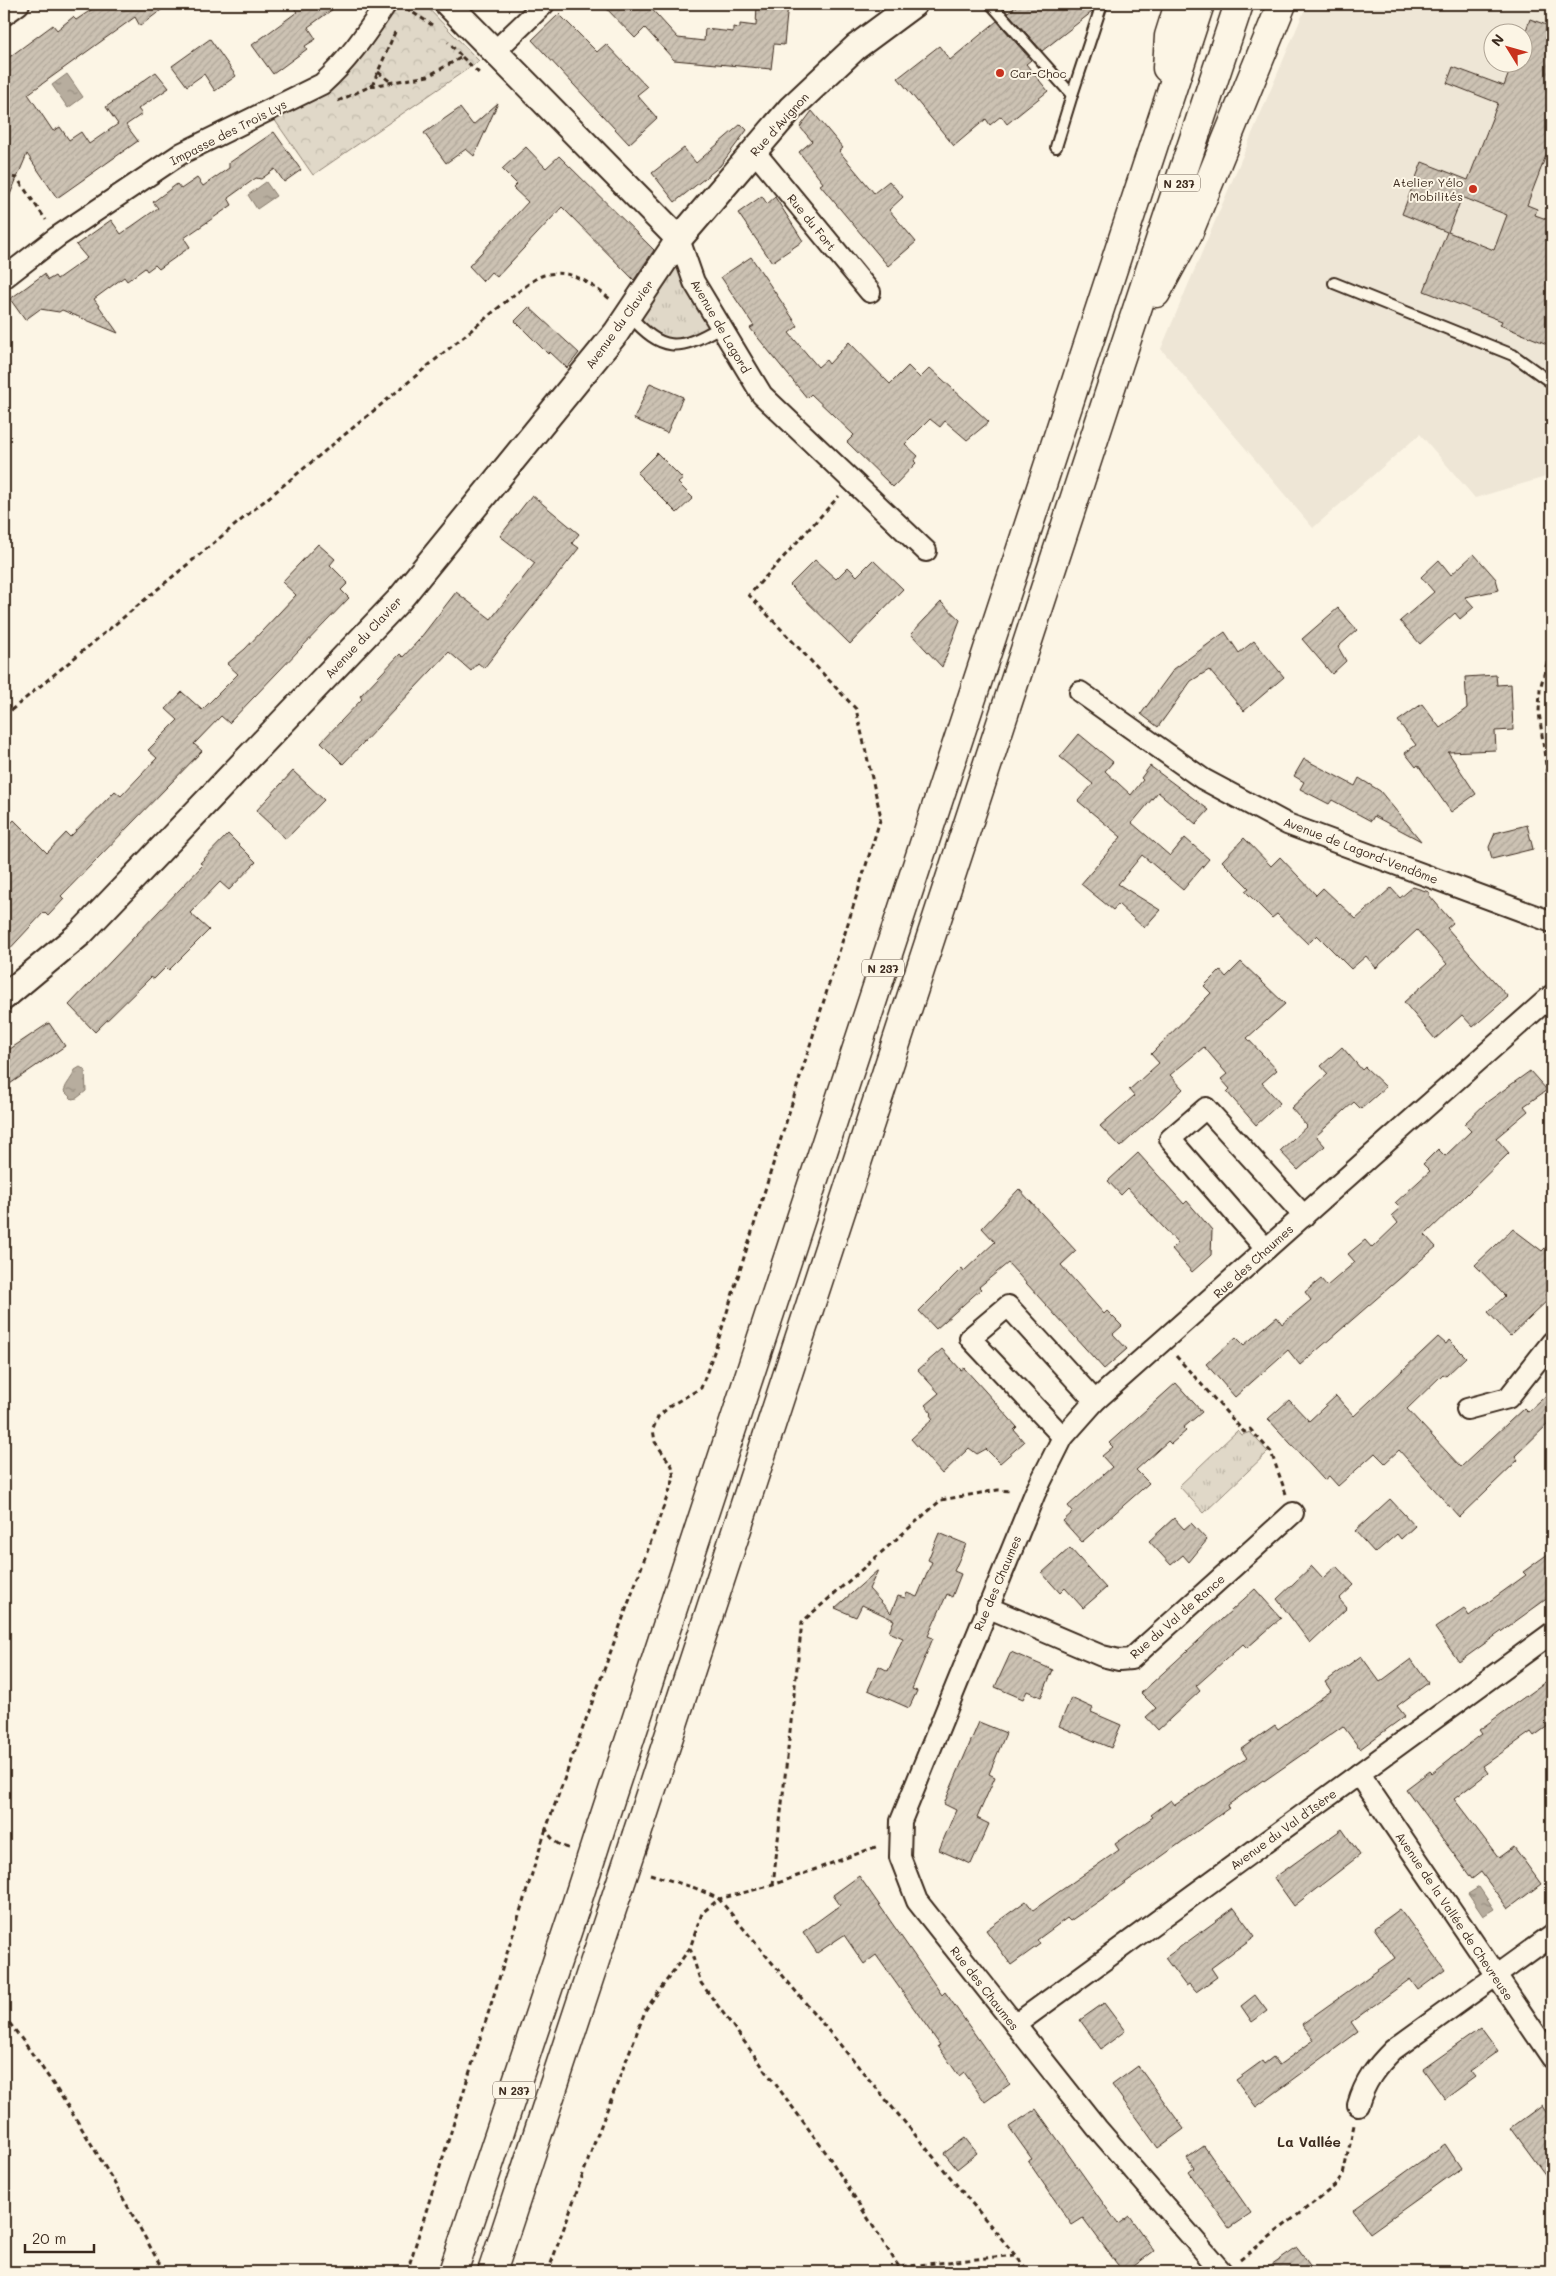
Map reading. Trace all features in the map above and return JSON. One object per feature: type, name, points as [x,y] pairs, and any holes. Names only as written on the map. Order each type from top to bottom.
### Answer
[{"type":"highway","points":[[1164,112],[1169,36],[1179,4]]},
{"type":"highway","name":"N 237","points":[[453,2272],[575,1908],[1200,4]]},
{"type":"highway","name":"N 237","points":[[492,2272],[1119,363],[1239,4]]},
{"type":"highway","points":[[1119,363],[1188,234],[1282,4]]},
{"type":"street","points":[[4,15],[19,4]]},
{"type":"street","name":"Impasse des Trois Lys","points":[[4,278],[57,237],[182,153],[322,84],[335,73],[356,47],[386,4]]},
{"type":"street","name":"Avenue de Lagord","points":[[448,4],[679,239],[694,282],[762,395],[926,551]]},
{"type":"street","points":[[495,51],[544,4]]},
{"type":"street","name":"Rue d'Avignon","points":[[679,239],[791,108],[856,47],[914,4]]},
{"type":"street","name":"Rue du Fort","points":[[754,151],[870,292]]},
{"type":"street","name":"Avenue du Clavier","points":[[4,997],[81,933],[399,600],[629,315],[679,239]]},
{"type":"street","name":"Avenue de Lagord-Vendôme","points":[[1080,692],[1203,779],[1287,824],[1552,922]]},
{"type":"street","name":"Rue des Chaumes","points":[[1228,2268],[1098,2128],[917,1902],[900,1857],[901,1821],[1035,1493],[1063,1437],[1095,1401],[1552,995]]},
{"type":"street","points":[[1266,1249],[1170,1139],[1206,1108],[1304,1216]]},
{"type":"street","points":[[1063,1437],[970,1338],[1008,1306],[1095,1401]]},
{"type":"street","points":[[1467,1409],[1508,1398],[1552,1342]]},
{"type":"street","name":"Rue du Val de Rance","points":[[987,1607],[1102,1656],[1119,1660],[1130,1659],[1294,1513]]},
{"type":"street","name":"Avenue du Val d'Isère","points":[[1015,2024],[1552,1633]]},
{"type":"street","name":"Avenue de la Vallée de Chevreuse","points":[[1359,1774],[1552,2058]]},
{"type":"street","points":[[1358,2105],[1364,2086],[1375,2068],[1393,2050],[1552,1935]]},
{"type":"lane","points":[[991,4],[1072,95]]},
{"type":"lane","points":[[1056,148],[1102,4]]},
{"type":"lane","points":[[1334,283],[1513,356],[1552,383]]},
{"type":"lane","points":[[629,315],[653,340],[667,344],[682,344],[698,340],[720,327]]},
{"type":"path","points":[[398,4],[433,25],[439,31]]},
{"type":"path","points":[[402,17],[406,8]]},
{"type":"path","points":[[371,86],[398,26]]},
{"type":"path","points":[[336,101],[371,86],[428,76],[462,57],[444,38]]},
{"type":"path","points":[[378,72],[392,83]]},
{"type":"path","points":[[4,176],[17,178],[57,237]]},
{"type":"path","points":[[4,716],[515,294],[543,275],[573,273],[592,284],[629,315]]},
{"type":"path","points":[[407,2272],[546,1829],[674,1478],[672,1466],[655,1442],[653,1430],[658,1417],[670,1406],[701,1388],[718,1341],[881,817],[856,709],[749,595],[853,482]]},
{"type":"path","points":[[1552,645],[1540,689],[1539,712],[1552,811]]},
{"type":"path","points":[[1163,1341],[1244,1432],[1250,1429],[1271,1452],[1294,1513]]},
{"type":"path","points":[[773,1885],[802,1622],[941,1500],[998,1490],[1035,1493]]},
{"type":"path","points":[[546,1829],[551,1839],[569,1848]]},
{"type":"path","points":[[548,2272],[595,2140],[646,2009],[690,1948],[702,1913],[719,1899],[773,1885],[900,1838]]},
{"type":"path","points":[[644,1872],[695,1888],[719,1899],[1028,2272]]},
{"type":"path","points":[[690,1948],[701,1983],[827,2154],[899,2267],[1015,2255]]},
{"type":"path","points":[[4,2016],[44,2070],[126,2202],[164,2272]]},
{"type":"path","points":[[1228,2268],[1336,2185],[1343,2175],[1358,2105]]},
{"type":"shaded area","points":[[1307,4],[1552,4],[1552,475],[1475,498],[1420,434],[1313,528],[1161,349]]},
{"type":"green space","points":[[398,4],[424,4],[479,61],[313,175],[274,119],[325,92],[346,75]]},
{"type":"green space","points":[[679,239],[720,327],[667,344],[629,315]]},
{"type":"green space","points":[[1238,1430],[1242,1435],[1250,1432],[1268,1452],[1204,1513],[1179,1486]]},
{"type":"water","points":[[67,74],[83,97],[68,108],[52,85]]},
{"type":"water","points":[[266,182],[276,196],[257,209],[248,195]]},
{"type":"water","points":[[80,1067],[85,1070],[86,1091],[77,1098],[72,1099],[64,1091],[75,1070]]},
{"type":"water","points":[[1479,1887],[1494,1909],[1483,1916],[1468,1894]]},
{"type":"building","points":[[100,4],[169,4],[140,26],[135,17],[28,94],[53,131],[60,127],[69,140],[81,132],[89,144],[118,124],[106,107],[156,72],[169,88],[138,109],[142,114],[126,125],[138,141],[57,198],[27,154],[4,209],[4,61],[53,25],[57,30],[73,17],[76,20]]},
{"type":"building","points":[[291,4],[340,4],[308,27],[316,39],[305,46],[307,49],[273,74],[252,45],[297,12]]},
{"type":"building","points":[[602,4],[647,4],[678,38],[704,41],[705,29],[733,32],[733,27],[740,28],[740,24],[756,26],[757,4],[788,4],[784,45],[774,44],[771,69],[674,60],[645,28],[635,38]]},
{"type":"building","points":[[1019,4],[1095,4],[1092,12],[1042,51],[1008,13]]},
{"type":"building","points":[[559,14],[597,52],[606,44],[647,87],[637,95],[657,118],[629,144],[532,40]]},
{"type":"building","name":"Atelier Yélo Mobilités","points":[[1530,19],[1552,27],[1552,140],[1527,205],[1537,209],[1535,215],[1552,221],[1552,346],[1500,325],[1502,321],[1424,291],[1447,232],[1402,214],[1422,162],[1468,180],[1498,103],[1447,83],[1453,67],[1504,86],[1509,72],[1534,72],[1534,22],[1529,22]],"holes":[[[1462,197],[1507,215],[1494,250],[1448,232]]]},
{"type":"building","points":[[997,21],[1031,60],[1026,64],[1048,91],[1007,124],[1001,116],[990,125],[986,119],[954,146],[898,78],[939,46],[950,60]]},
{"type":"building","points":[[210,39],[236,76],[215,91],[204,74],[187,86],[172,66]]},
{"type":"building","points":[[498,103],[474,156],[466,149],[446,163],[424,133],[460,108],[473,125]]},
{"type":"building","points":[[812,111],[843,148],[839,151],[874,193],[889,181],[903,197],[889,210],[916,242],[888,266],[820,185],[823,183],[799,152],[812,141],[800,127]]},
{"type":"building","points":[[741,124],[747,130],[720,166],[675,202],[652,173],[684,148],[696,163]]},
{"type":"building","points":[[274,132],[301,170],[284,182],[275,169],[261,179],[256,178],[228,198],[232,205],[184,238],[190,247],[159,269],[155,265],[147,271],[145,268],[127,281],[124,277],[94,299],[118,333],[62,310],[59,312],[40,309],[25,320],[10,299],[44,274],[48,280],[55,276],[57,279],[87,258],[76,245],[111,220],[121,234],[158,208],[153,202],[177,184],[181,189],[197,178],[203,186],[229,168],[229,163]]},
{"type":"building","points":[[526,147],[546,168],[559,156],[654,250],[634,280],[562,207],[497,277],[491,272],[483,281],[469,266],[528,202],[513,188],[517,184],[502,169]]},
{"type":"building","points":[[762,196],[767,204],[775,197],[803,241],[772,262],[738,213]]},
{"type":"building","points":[[751,257],[798,326],[789,333],[818,367],[826,360],[829,364],[849,342],[890,384],[908,366],[920,378],[930,368],[989,422],[967,440],[945,421],[940,427],[930,419],[905,444],[918,456],[914,461],[916,463],[893,487],[847,442],[854,435],[811,394],[807,398],[750,328],[754,326],[721,277]]},
{"type":"building","points":[[529,307],[579,353],[567,368],[550,352],[548,354],[515,321]]},
{"type":"building","points":[[650,383],[683,397],[667,433],[634,419]]},
{"type":"building","points":[[657,453],[683,479],[678,483],[693,498],[677,513],[637,473]]},
{"type":"building","points":[[532,495],[579,534],[572,543],[579,548],[484,668],[478,663],[471,671],[449,652],[343,764],[321,742],[362,699],[360,696],[400,654],[403,657],[418,641],[456,592],[491,619],[535,563],[500,536]]},
{"type":"building","points":[[318,544],[335,559],[330,565],[348,583],[341,590],[349,598],[229,723],[221,716],[194,744],[202,751],[61,896],[64,899],[48,916],[44,912],[4,955],[4,831],[14,820],[47,853],[66,833],[70,837],[115,791],[121,796],[157,758],[148,750],[178,720],[166,709],[182,692],[202,710],[238,674],[227,664],[245,649],[296,595],[282,582]]},
{"type":"building","points":[[1474,554],[1496,579],[1499,590],[1465,597],[1474,607],[1460,619],[1455,613],[1420,644],[1400,621],[1434,592],[1421,577],[1439,560],[1451,575]]},
{"type":"building","points":[[815,560],[836,579],[848,567],[857,576],[873,560],[903,589],[850,644],[790,585]]},
{"type":"building","points":[[941,602],[960,620],[942,667],[911,634]]},
{"type":"building","points":[[1338,608],[1357,630],[1338,647],[1346,661],[1332,674],[1302,639]]},
{"type":"building","points":[[1225,632],[1239,653],[1254,641],[1284,677],[1244,711],[1209,670],[1191,681],[1158,727],[1141,714],[1174,669]]},
{"type":"building","points":[[1496,675],[1497,685],[1511,684],[1513,730],[1495,731],[1496,750],[1448,752],[1476,794],[1451,812],[1418,765],[1416,767],[1405,753],[1416,745],[1398,721],[1422,704],[1440,728],[1467,708],[1465,677]]},
{"type":"building","points":[[1079,734],[1113,762],[1105,771],[1131,795],[1143,780],[1141,778],[1150,766],[1209,810],[1196,824],[1158,792],[1132,823],[1170,856],[1185,838],[1209,859],[1183,890],[1142,855],[1118,884],[1160,910],[1144,928],[1118,904],[1113,910],[1081,884],[1121,837],[1078,801],[1093,784],[1060,757]]},
{"type":"building","points":[[1304,759],[1355,786],[1359,778],[1380,791],[1421,841],[1374,816],[1371,821],[1332,800],[1329,804],[1300,789],[1304,782],[1294,776]]},
{"type":"building","points":[[293,771],[324,800],[286,839],[256,811]]},
{"type":"building","points":[[1527,825],[1533,849],[1492,859],[1489,847],[1495,833]]},
{"type":"building","points":[[228,834],[256,862],[229,890],[220,882],[190,913],[209,930],[169,970],[166,967],[154,979],[151,977],[95,1032],[69,1005],[203,865],[200,863]]},
{"type":"building","points":[[1244,838],[1271,866],[1280,857],[1316,895],[1323,888],[1356,919],[1391,888],[1400,898],[1413,887],[1429,892],[1429,895],[1453,923],[1447,928],[1508,997],[1473,1027],[1462,1015],[1435,1039],[1404,1002],[1447,964],[1417,930],[1376,968],[1366,956],[1351,969],[1317,935],[1308,944],[1277,914],[1272,918],[1245,891],[1249,888],[1222,861]]},
{"type":"building","points":[[1241,962],[1285,1004],[1247,1038],[1277,1070],[1262,1083],[1280,1103],[1256,1125],[1227,1092],[1230,1089],[1221,1079],[1227,1074],[1204,1047],[1170,1075],[1183,1089],[1120,1147],[1100,1126],[1134,1096],[1129,1090],[1159,1063],[1151,1054],[1211,993],[1204,986],[1220,970],[1226,977]]},
{"type":"building","points":[[49,1023],[65,1046],[4,1088],[4,1053]]},
{"type":"building","points":[[1342,1047],[1362,1070],[1365,1067],[1386,1087],[1361,1109],[1354,1102],[1316,1136],[1325,1146],[1298,1170],[1280,1151],[1307,1126],[1291,1108],[1328,1074],[1321,1066]]},
{"type":"building","points":[[1530,1071],[1547,1090],[1524,1106],[1528,1111],[1496,1138],[1509,1153],[1425,1235],[1436,1247],[1300,1365],[1288,1350],[1235,1397],[1206,1364],[1236,1337],[1244,1345],[1277,1317],[1282,1324],[1311,1300],[1305,1292],[1321,1279],[1327,1286],[1355,1262],[1348,1254],[1365,1240],[1372,1248],[1398,1223],[1392,1215],[1400,1208],[1395,1203],[1430,1171],[1423,1164],[1438,1149],[1445,1156],[1471,1131],[1464,1124],[1487,1102]]},
{"type":"building","points":[[1138,1153],[1184,1204],[1187,1201],[1212,1230],[1211,1255],[1192,1272],[1172,1249],[1178,1243],[1128,1188],[1121,1195],[1108,1181]]},
{"type":"building","points":[[1019,1189],[1076,1251],[1061,1265],[1104,1314],[1107,1311],[1122,1326],[1113,1334],[1127,1349],[1104,1369],[1008,1263],[979,1287],[981,1289],[936,1329],[919,1311],[962,1268],[964,1271],[995,1242],[982,1228]]},
{"type":"building","points":[[1513,1229],[1542,1251],[1552,1241],[1552,1288],[1545,1295],[1549,1299],[1510,1336],[1488,1312],[1505,1296],[1475,1265]]},
{"type":"building","points":[[1438,1337],[1446,1344],[1449,1340],[1466,1357],[1446,1376],[1443,1374],[1407,1409],[1461,1467],[1524,1408],[1528,1412],[1552,1390],[1552,1420],[1515,1456],[1518,1460],[1459,1517],[1399,1450],[1385,1463],[1375,1453],[1338,1486],[1329,1476],[1324,1480],[1268,1419],[1289,1400],[1309,1421],[1336,1396],[1354,1416]]},
{"type":"building","points":[[942,1349],[961,1370],[964,1368],[1017,1427],[1014,1430],[1024,1442],[1000,1463],[986,1449],[977,1454],[969,1448],[942,1474],[911,1439],[933,1419],[930,1415],[932,1413],[925,1405],[939,1393],[918,1370]]},
{"type":"building","points":[[1176,1383],[1202,1412],[1183,1428],[1186,1431],[1171,1444],[1168,1441],[1136,1470],[1149,1483],[1082,1542],[1063,1521],[1073,1512],[1068,1506],[1112,1467],[1102,1456],[1113,1447],[1109,1443]]},
{"type":"building","points":[[1390,1499],[1415,1526],[1401,1539],[1397,1534],[1375,1553],[1355,1531]]},
{"type":"building","points":[[1174,1518],[1184,1529],[1191,1523],[1207,1540],[1189,1562],[1183,1555],[1171,1565],[1149,1541]]},
{"type":"building","points":[[939,1533],[966,1544],[954,1571],[961,1574],[952,1597],[947,1594],[928,1636],[933,1638],[912,1689],[917,1691],[909,1708],[868,1690],[879,1666],[888,1671],[903,1638],[889,1632],[894,1620],[862,1605],[856,1617],[835,1608],[878,1570],[869,1589],[891,1613],[898,1596],[905,1598],[907,1593],[917,1597],[932,1562],[928,1560]]},
{"type":"building","points":[[1070,1548],[1106,1588],[1083,1608],[1065,1588],[1060,1593],[1042,1573]]},
{"type":"building","points":[[1552,1551],[1552,1595],[1459,1662],[1435,1628],[1464,1608],[1469,1616],[1526,1575],[1523,1572]]},
{"type":"building","points":[[1312,1566],[1323,1578],[1336,1566],[1354,1585],[1339,1599],[1347,1608],[1310,1643],[1277,1599]]},
{"type":"building","points":[[1255,1589],[1281,1618],[1247,1648],[1243,1644],[1196,1686],[1200,1691],[1158,1730],[1146,1717],[1156,1708],[1141,1693]]},
{"type":"building","points":[[1011,1652],[1053,1670],[1041,1697],[1027,1691],[1023,1699],[995,1687]]},
{"type":"building","points":[[1361,1656],[1380,1682],[1411,1659],[1428,1683],[1397,1706],[1405,1716],[1360,1749],[1343,1726],[1228,1805],[1229,1808],[1108,1895],[1070,1921],[1067,1918],[1037,1940],[1040,1944],[1011,1965],[986,1930],[1026,1901],[1033,1910],[1119,1850],[1115,1844],[1153,1817],[1151,1815],[1171,1800],[1175,1805],[1247,1758],[1241,1749],[1275,1725],[1278,1729],[1331,1691],[1325,1682]]},
{"type":"building","points":[[1552,1677],[1552,1723],[1534,1736],[1531,1732],[1483,1766],[1488,1773],[1454,1799],[1499,1858],[1514,1847],[1541,1884],[1508,1909],[1481,1872],[1472,1879],[1406,1789],[1430,1771],[1432,1773],[1482,1734],[1479,1730]]},
{"type":"building","points":[[1071,1698],[1093,1708],[1091,1712],[1121,1725],[1111,1748],[1059,1726]]},
{"type":"building","points":[[979,1722],[1006,1733],[989,1774],[995,1777],[977,1818],[989,1824],[971,1864],[939,1850],[956,1810],[944,1804]]},
{"type":"building","points":[[1342,1829],[1360,1855],[1294,1906],[1274,1878]]},
{"type":"building","points":[[859,1876],[942,1995],[945,1992],[1010,2084],[985,2102],[964,2072],[959,2076],[938,2046],[940,2045],[876,1955],[864,1964],[844,1935],[817,1953],[803,1932],[840,1905],[833,1895]]},
{"type":"building","points":[[1234,1908],[1255,1936],[1211,1968],[1217,1977],[1196,1992],[1189,1984],[1186,1986],[1165,1958]]},
{"type":"building","points":[[1400,1909],[1445,1970],[1418,1990],[1410,1979],[1351,2022],[1358,2032],[1256,2107],[1236,2080],[1262,2061],[1264,2064],[1273,2057],[1279,2065],[1314,2040],[1302,2024],[1395,1958],[1374,1928]]},
{"type":"building","points":[[1255,1995],[1267,2011],[1252,2022],[1241,2006]]},
{"type":"building","points":[[1104,2003],[1125,2031],[1101,2049],[1080,2020]]},
{"type":"building","points":[[1481,2028],[1498,2051],[1470,2071],[1475,2077],[1445,2099],[1423,2069]]},
{"type":"building","points":[[1138,2066],[1184,2129],[1158,2148],[1112,2085]]},
{"type":"building","points":[[1542,2105],[1552,2120],[1552,2184],[1511,2128]]},
{"type":"building","points":[[1036,2109],[1118,2224],[1129,2216],[1154,2251],[1126,2272],[1123,2272],[1083,2218],[1072,2225],[1028,2161],[1032,2159],[1009,2127]]},
{"type":"building","points":[[965,2138],[977,2153],[957,2169],[944,2153]]},
{"type":"building","points":[[1445,2144],[1461,2168],[1370,2233],[1353,2210]]},
{"type":"building","points":[[1204,2146],[1251,2213],[1229,2228],[1189,2172],[1194,2168],[1187,2158]]},
{"type":"building","points":[[1297,2248],[1315,2272],[1262,2272]]},
{"type":"place","name":"Car-Choc","points":[[1000,73]]},
{"type":"place","name":"Atelier Yélo Mobilités","points":[[1473,189]]},
{"type":"district","name":"La Vallée","points":[[1309,2141]]}]
